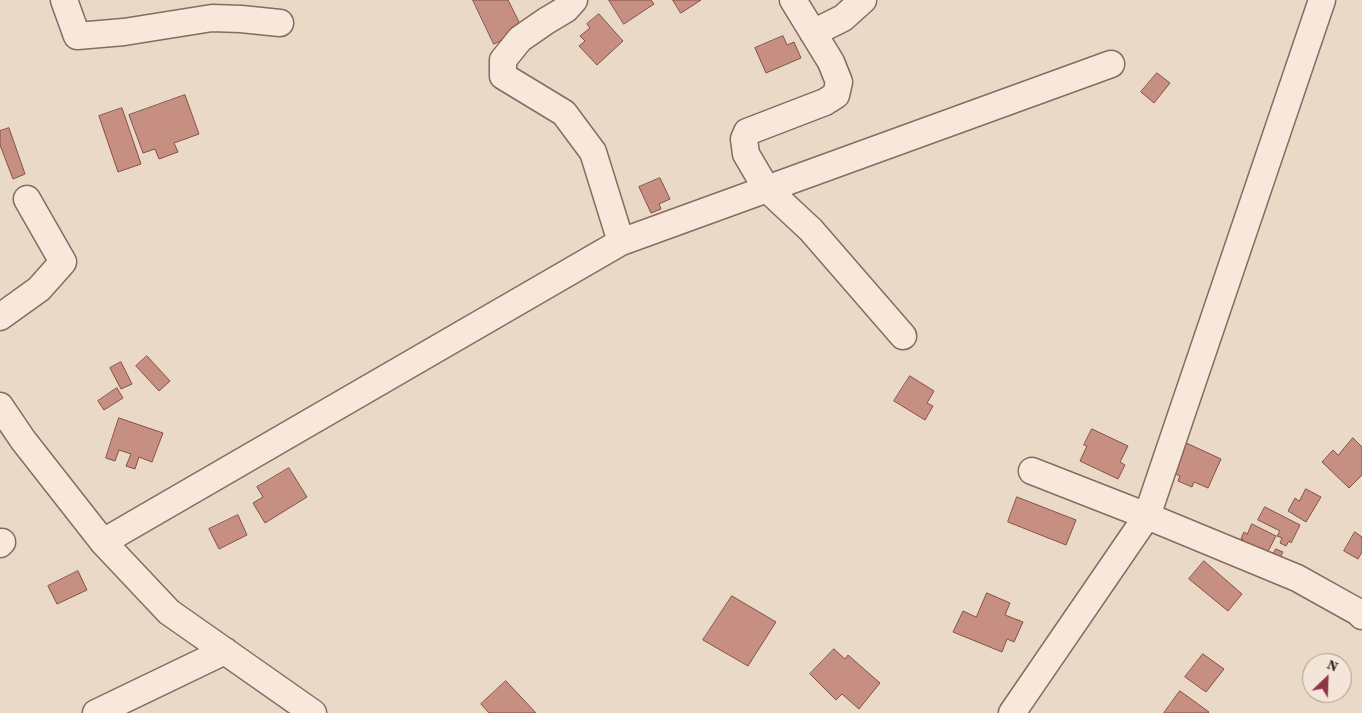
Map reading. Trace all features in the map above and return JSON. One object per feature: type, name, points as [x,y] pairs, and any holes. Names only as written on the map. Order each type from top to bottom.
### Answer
[{"type":"street","points":[[64,0],[77,36],[124,32],[212,18],[280,23]]},
{"type":"street","points":[[574,0],[566,9],[520,39],[503,60],[502,76],[564,113],[593,152],[621,242]]},
{"type":"street","points":[[793,0],[832,62],[839,82],[836,95],[825,102],[747,132],[744,139],[746,154],[766,188],[810,230],[902,336]]},
{"type":"street","points":[[813,32],[843,18],[863,0]]},
{"type":"street","points":[[1012,713],[1147,516],[1322,0]]},
{"type":"street","points":[[103,542],[621,242],[1111,64]]},
{"type":"street","points":[[0,317],[40,289],[63,262],[27,199]]},
{"type":"street","points":[[0,406],[23,440],[103,542],[169,612],[313,713]]},
{"type":"street","points":[[1032,472],[1147,516],[1297,578],[1361,611]]},
{"type":"street","points":[[96,713],[225,651]]},
{"type":"building","points":[[473,0],[508,0],[523,30],[494,44]]},
{"type":"building","points":[[609,0],[651,0],[654,4],[624,24]]},
{"type":"building","points":[[673,0],[701,0],[681,13]]},
{"type":"building","points":[[599,14],[623,41],[597,65],[579,46],[585,41],[580,36],[590,28],[587,24]]},
{"type":"building","points":[[783,36],[787,45],[794,42],[801,58],[766,73],[755,48]]},
{"type":"building","points":[[1157,73],[1170,83],[1154,103],[1141,92]]},
{"type":"building","points":[[185,95],[199,134],[174,143],[178,152],[159,159],[155,149],[143,153],[129,115]]},
{"type":"building","points":[[122,108],[141,164],[118,172],[99,116]]},
{"type":"building","points":[[9,128],[25,174],[13,179],[0,145],[0,131]]},
{"type":"building","points":[[660,178],[670,199],[659,204],[661,209],[651,213],[639,187]]},
{"type":"building","points":[[147,356],[170,381],[159,391],[136,366]]},
{"type":"building","points":[[121,362],[132,384],[121,389],[110,368]]},
{"type":"building","points":[[910,376],[934,391],[927,403],[933,406],[925,420],[894,401]]},
{"type":"building","points":[[117,388],[123,398],[104,410],[98,401]]},
{"type":"building","points":[[119,418],[163,433],[152,462],[139,457],[135,469],[126,466],[131,454],[119,450],[115,461],[106,458]]},
{"type":"building","points":[[1092,429],[1128,446],[1120,462],[1125,465],[1118,479],[1080,461],[1087,446],[1084,445]]},
{"type":"building","points":[[1353,438],[1362,447],[1362,475],[1349,488],[1322,462],[1333,450],[1338,455]]},
{"type":"building","points":[[1182,441],[1221,459],[1208,488],[1194,482],[1192,487],[1178,481],[1180,476],[1169,471]]},
{"type":"building","points":[[289,468],[307,497],[265,523],[253,503],[263,497],[257,487]]},
{"type":"building","points":[[1306,489],[1321,497],[1306,522],[1288,511],[1295,498],[1299,501]]},
{"type":"building","points":[[1017,497],[1076,520],[1066,545],[1008,522]]},
{"type":"building","points":[[1265,507],[1300,525],[1291,543],[1289,541],[1286,546],[1280,543],[1282,538],[1277,536],[1280,531],[1258,520]]},
{"type":"building","points":[[238,515],[247,535],[219,549],[209,529]]},
{"type":"building","points":[[1252,524],[1276,536],[1264,559],[1240,547],[1244,540],[1241,539],[1244,532],[1247,534]]},
{"type":"building","points":[[1355,532],[1362,537],[1362,552],[1358,559],[1344,551]]},
{"type":"building","points":[[1276,549],[1283,552],[1277,563],[1270,560]]},
{"type":"building","points":[[1204,561],[1242,594],[1228,611],[1189,579]]},
{"type":"building","points":[[78,571],[87,590],[57,604],[48,586]]},
{"type":"building","points":[[987,593],[1010,603],[1005,615],[1023,622],[1014,642],[1007,639],[1002,652],[953,632],[963,611],[976,617]]},
{"type":"building","points":[[732,596],[776,622],[748,666],[703,640]]},
{"type":"building","points":[[834,649],[845,659],[848,655],[880,683],[859,709],[842,694],[836,700],[810,674]]},
{"type":"building","points":[[1203,654],[1224,669],[1206,692],[1185,677]]},
{"type":"building","points":[[506,681],[536,713],[489,713],[481,704]]},
{"type":"building","points":[[1180,691],[1209,712],[1164,713]]}]
